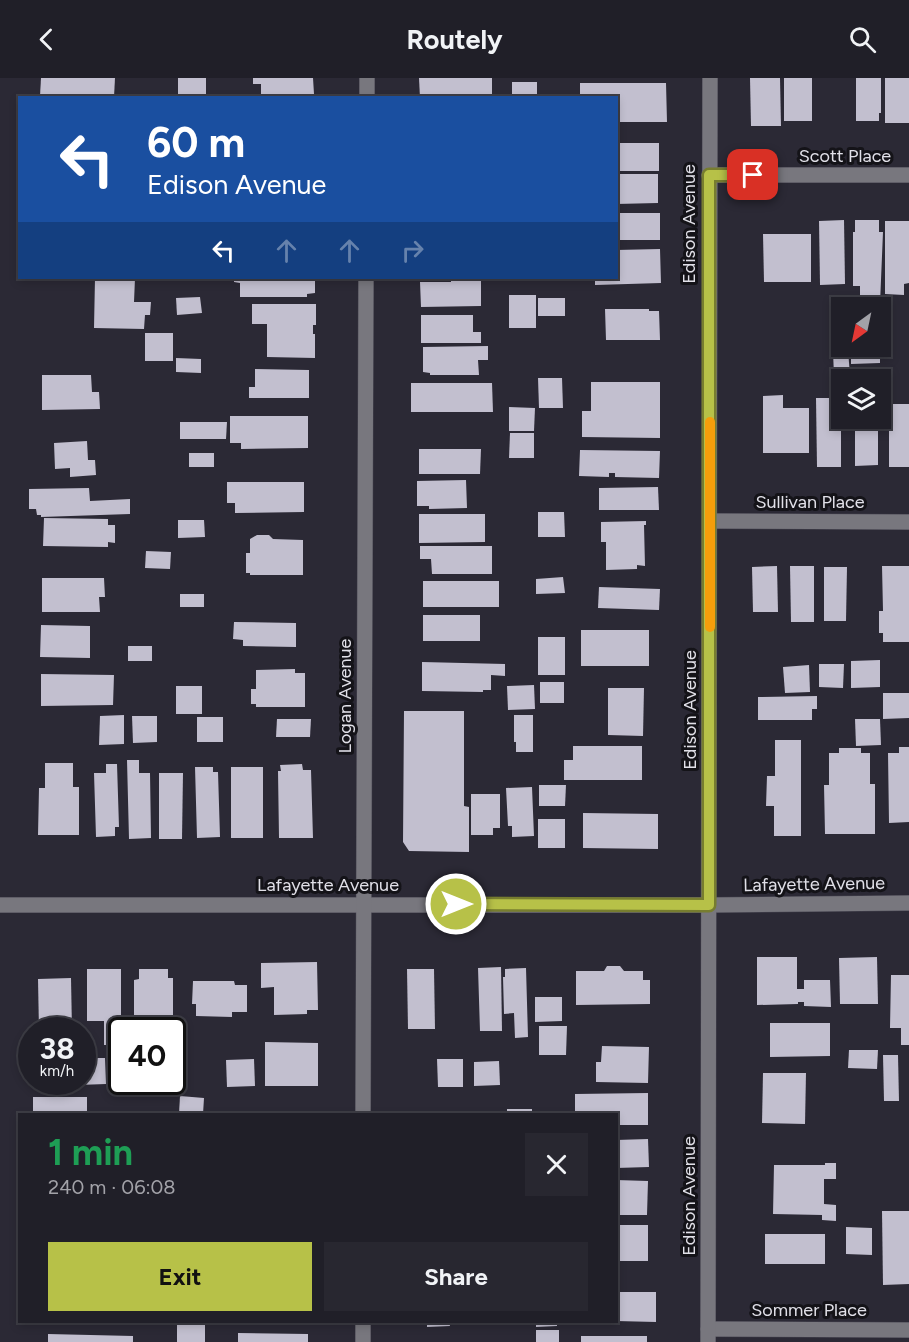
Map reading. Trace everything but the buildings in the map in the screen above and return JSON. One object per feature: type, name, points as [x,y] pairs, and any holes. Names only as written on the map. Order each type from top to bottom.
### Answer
[{"type":"street","points":[[367,78],[367,96]]},
{"type":"street","name":"Edison Avenue","points":[[708,1336],[710,78]]},
{"type":"street","name":"Scott Place","points":[[709,175],[909,175]]},
{"type":"street","name":"Logan Avenue","points":[[363,1113],[366,279]]},
{"type":"street","name":"Sullivan Place","points":[[710,521],[909,522]]},
{"type":"street","name":"Lafayette Avenue","points":[[0,905],[909,903]]},
{"type":"street","points":[[363,1323],[363,1342]]},
{"type":"street","name":"Sommer Place","points":[[708,1336],[909,1330]]},
{"type":"slow traffic","points":[[710,422],[710,627]]},
{"type":"route","points":[[456,904],[709,905],[709,175],[753,175]]}]
